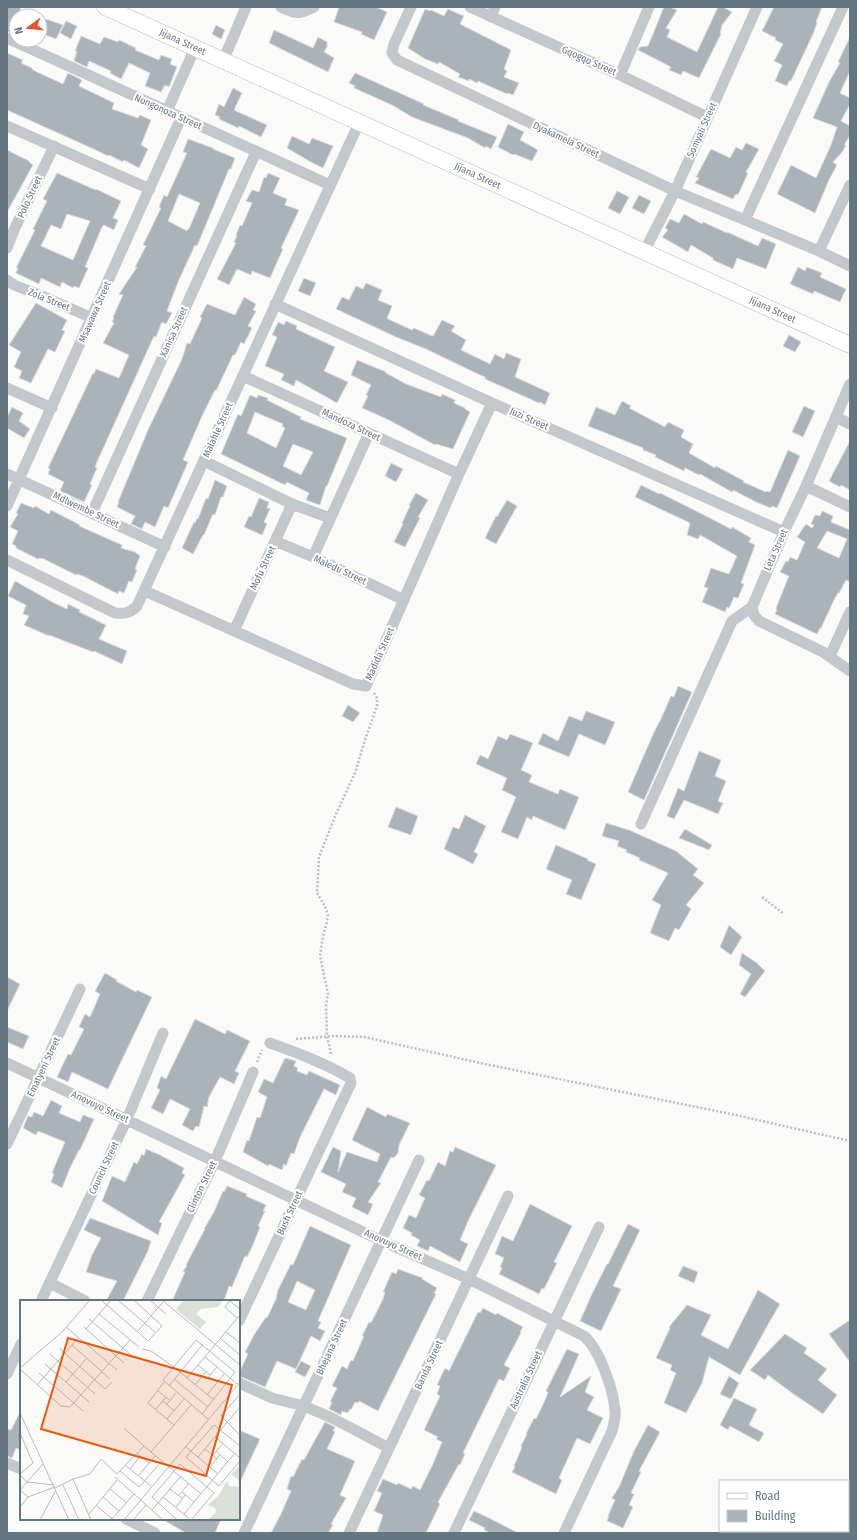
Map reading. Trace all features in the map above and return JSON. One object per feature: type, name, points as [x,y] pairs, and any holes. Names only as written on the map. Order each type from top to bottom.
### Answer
[{"type":"street","name":"Jijana Street","points":[[105,7],[850,346]]},
{"type":"street","points":[[224,61],[246,7]]},
{"type":"street","points":[[281,7],[295,13],[307,11],[314,7]]},
{"type":"street","name":"Dyakamela Street","points":[[411,7],[394,44],[392,53],[397,60],[675,190],[819,251],[850,266]]},
{"type":"street","name":"Gqogqo Street","points":[[470,7],[493,12],[707,117]]},
{"type":"street","points":[[620,74],[649,7]]},
{"type":"street","name":"Somyali Street","points":[[644,252],[675,190],[757,7]]},
{"type":"street","points":[[745,220],[843,7]]},
{"type":"street","name":"Nongonoza Street","points":[[7,38],[330,185]]},
{"type":"street","points":[[167,112],[195,48]]},
{"type":"street","name":"Msawawa Street","points":[[7,506],[181,118]]},
{"type":"street","name":"Malahle Street","points":[[7,560],[115,613],[125,614],[132,611],[137,606],[359,123]]},
{"type":"street","points":[[7,126],[150,189]]},
{"type":"street","name":"Polo Street","points":[[7,248],[10,234],[54,146]]},
{"type":"street","name":"Xanisa Street","points":[[92,513],[256,152]]},
{"type":"street","points":[[819,251],[850,185]]},
{"type":"street","name":"Zola Street","points":[[7,280],[14,285],[92,318]]},
{"type":"street","name":"Juzi Street","points":[[276,304],[492,403],[784,532]]},
{"type":"street","name":"Mandoza Street","points":[[243,376],[459,474]]},
{"type":"street","name":"Leta Street","points":[[752,607],[850,384]]},
{"type":"street","points":[[7,388],[52,408]]},
{"type":"street","name":"Madida Street","points":[[145,591],[353,684],[366,686],[459,474],[492,403]]},
{"type":"street","points":[[836,417],[850,424]]},
{"type":"street","points":[[313,557],[369,433]]},
{"type":"street","points":[[204,462],[292,504],[330,518]]},
{"type":"street","name":"Mdlwembe Street","points":[[7,474],[165,547]]},
{"type":"street","points":[[806,486],[850,507]]},
{"type":"street","name":"Mofu Street","points":[[234,631],[292,504]]},
{"type":"street","name":"Maledu Street","points":[[275,542],[313,557],[404,600]]},
{"type":"street","points":[[641,824],[732,620],[752,607],[754,615],[759,621],[823,652],[850,671]]},
{"type":"street","points":[[830,656],[849,619]]},
{"type":"street","name":"Ematyeni Street","points":[[7,1144],[80,989]]},
{"type":"street","name":"Council Street","points":[[42,1300],[127,1119],[163,1033]]},
{"type":"street","points":[[270,1043],[307,1057],[338,1072]]},
{"type":"street","name":"Anovuyo Street","points":[[7,1063],[382,1241],[469,1280],[584,1336],[593,1344],[605,1371],[615,1410],[615,1420],[612,1431],[564,1533]]},
{"type":"street","name":"Clinton Street","points":[[147,1300],[215,1161],[253,1072]]},
{"type":"street","name":"Bush Street","points":[[240,1319],[351,1083],[350,1078],[338,1072]]},
{"type":"street","name":"Bhejana Street","points":[[244,1533],[419,1160]]},
{"type":"street","name":"Banda Street","points":[[349,1533],[508,1196]]},
{"type":"street","name":"Australia Street","points":[[454,1533],[553,1321],[599,1227]]},
{"type":"street","points":[[50,1283],[83,1300]]},
{"type":"street","points":[[7,1374],[20,1346]]},
{"type":"street","points":[[240,1383],[272,1398],[304,1406],[332,1418],[389,1448]]},
{"type":"street","points":[[7,1463],[20,1470]]},
{"type":"street","points":[[128,1520],[155,1533]]},
{"type":"path","points":[[338,1072],[329,1050],[327,1036],[326,1005],[328,994],[320,951],[328,915],[326,906],[317,893],[319,857],[336,814],[355,774],[377,706],[377,698],[375,694],[366,686]]},
{"type":"path","points":[[762,897],[784,914]]},
{"type":"path","points":[[253,1072],[263,1048],[276,1041],[327,1036],[364,1037],[485,1064],[731,1114],[850,1141]]},
{"type":"building","points":[[7,7],[21,7],[8,8],[7,31]]},
{"type":"building","points":[[339,7],[376,7],[387,12],[374,40],[361,34],[362,32],[334,22]]},
{"type":"building","points":[[664,7],[670,7],[677,10],[666,28],[670,30],[667,37],[697,52],[718,7],[723,7],[732,12],[722,25],[721,34],[699,78],[683,71],[681,75],[669,70],[671,67],[638,50],[640,47],[648,46]]},
{"type":"building","points":[[774,7],[822,7],[813,34],[791,81],[789,81],[787,86],[775,81],[782,65],[774,61],[783,44],[775,40],[776,38],[762,31]]},
{"type":"building","points":[[425,9],[444,16],[448,9],[464,16],[460,24],[511,50],[504,69],[507,71],[504,77],[519,83],[513,95],[507,94],[478,81],[477,83],[469,79],[469,81],[458,77],[460,74],[439,62],[438,64],[425,59],[408,48]]},
{"type":"building","points":[[48,20],[63,25],[56,39],[48,36]]},
{"type":"building","points":[[66,21],[77,26],[71,39],[60,33]]},
{"type":"building","points":[[216,25],[225,30],[221,39],[212,34]]},
{"type":"building","points":[[274,30],[313,48],[318,37],[327,42],[327,47],[324,52],[334,58],[328,72],[269,43]]},
{"type":"building","points":[[81,36],[100,44],[104,37],[118,42],[119,40],[136,48],[135,50],[159,60],[161,55],[172,59],[170,64],[177,67],[169,87],[165,85],[161,92],[145,86],[150,73],[129,63],[121,79],[110,73],[111,71],[89,61],[87,67],[74,61],[77,51],[75,51]]},
{"type":"building","points":[[850,37],[850,71],[840,93],[850,98],[850,104],[841,121],[850,126],[850,135],[844,145],[846,145],[843,151],[833,162],[837,165],[815,213],[777,194],[791,165],[816,178],[831,145],[837,127],[813,118],[829,82],[840,63],[838,62]]},
{"type":"building","points":[[7,53],[23,60],[21,63],[37,72],[63,84],[68,73],[82,80],[79,86],[114,103],[112,109],[138,118],[140,115],[151,120],[141,145],[148,149],[139,168],[124,160],[123,162],[109,155],[108,156],[7,110]]},
{"type":"building","points":[[355,73],[459,120],[458,121],[497,137],[491,149],[486,146],[485,148],[468,138],[412,117],[392,105],[354,88],[355,86],[349,83]]},
{"type":"building","points":[[233,88],[242,93],[234,110],[267,125],[261,137],[239,126],[238,128],[219,119],[220,117],[215,115],[219,104],[224,107]]},
{"type":"building","points":[[508,124],[524,132],[520,140],[538,150],[532,161],[514,154],[513,155],[498,147]]},
{"type":"building","points":[[292,136],[309,144],[312,138],[333,146],[323,168],[287,148]]},
{"type":"building","points":[[188,139],[235,158],[197,246],[195,245],[178,282],[167,311],[172,313],[166,324],[162,322],[156,337],[154,336],[97,462],[95,467],[97,468],[90,484],[92,485],[84,502],[60,491],[64,482],[48,474],[50,469],[48,468],[93,373],[94,374],[96,369],[119,378],[129,355],[103,343],[114,323],[112,322],[113,317],[123,295],[119,294],[137,267],[135,267],[146,246],[143,245],[161,208],[159,207],[164,195],[167,197],[187,153],[183,152]],"holes":[[[179,194],[200,203],[187,231],[168,221]]]},
{"type":"building","points":[[746,143],[759,149],[746,172],[748,173],[738,195],[736,194],[733,199],[695,183],[699,178],[696,177],[711,149],[730,158],[736,147],[742,150]]},
{"type":"building","points":[[7,150],[29,161],[33,165],[7,212]]},
{"type":"building","points":[[57,173],[121,201],[113,218],[118,220],[114,230],[104,225],[102,227],[85,267],[88,268],[79,288],[74,286],[73,288],[62,282],[60,287],[41,278],[39,284],[16,273],[18,268],[16,268],[35,230],[33,229],[47,201],[43,199]],"holes":[[[67,214],[90,221],[73,260],[41,246],[51,225],[61,229]]]},
{"type":"building","points":[[268,173],[280,178],[273,193],[287,199],[285,205],[299,210],[281,248],[283,249],[270,278],[252,271],[251,275],[237,269],[229,285],[217,279],[236,243],[234,242],[240,225],[242,226],[252,203],[246,201],[252,190],[259,192],[264,177],[266,178]]},
{"type":"building","points":[[617,191],[629,197],[620,214],[608,208]]},
{"type":"building","points":[[639,195],[651,201],[644,214],[632,208]]},
{"type":"building","points":[[684,214],[702,224],[703,222],[758,246],[762,238],[776,244],[766,269],[737,258],[733,269],[713,260],[713,258],[691,245],[688,252],[662,237],[668,230],[665,228],[670,219],[679,223]]},
{"type":"building","points":[[798,267],[805,271],[807,267],[822,273],[820,277],[846,289],[840,302],[814,291],[813,294],[790,284]]},
{"type":"building","points":[[304,278],[316,283],[310,296],[298,291]]},
{"type":"building","points":[[366,283],[382,290],[378,300],[392,306],[387,318],[388,319],[412,330],[414,328],[432,336],[442,320],[455,326],[451,331],[466,340],[461,350],[490,364],[495,354],[504,359],[506,353],[521,359],[515,377],[550,393],[545,405],[485,379],[485,377],[426,349],[396,337],[336,309],[342,297],[349,300],[356,286],[363,289]]},
{"type":"building","points":[[244,297],[256,304],[253,310],[256,311],[248,326],[252,328],[244,344],[241,342],[235,355],[233,355],[202,416],[183,460],[188,462],[168,508],[164,506],[155,527],[145,522],[142,529],[131,524],[135,516],[117,507],[118,502],[148,430],[182,359],[187,343],[190,344],[202,318],[200,317],[207,304],[235,315]]},
{"type":"building","points":[[36,303],[67,320],[62,330],[65,331],[55,352],[48,349],[31,383],[19,378],[22,371],[14,367],[21,352],[9,345]]},
{"type":"building","points":[[286,321],[297,326],[296,329],[335,347],[324,371],[348,382],[337,403],[296,380],[294,386],[281,380],[284,374],[265,366],[277,337],[272,335],[278,322],[284,325]]},
{"type":"building","points":[[789,335],[801,342],[795,352],[783,346]]},
{"type":"building","points":[[357,360],[386,372],[406,384],[441,397],[442,394],[455,400],[454,403],[470,412],[453,449],[435,445],[389,420],[362,408],[368,396],[366,395],[371,385],[351,375]]},
{"type":"building","points":[[250,395],[257,398],[258,395],[268,398],[267,400],[301,417],[300,419],[347,438],[326,486],[320,505],[306,500],[309,493],[287,482],[285,485],[221,454],[238,414],[241,416]],"holes":[[[255,412],[283,424],[282,426],[285,428],[276,448],[247,433]],[[293,444],[313,452],[301,475],[283,466]]]},
{"type":"building","points":[[622,401],[631,406],[629,408],[665,427],[668,422],[684,430],[681,437],[693,444],[689,453],[715,468],[716,466],[744,481],[743,482],[766,492],[770,492],[788,450],[800,456],[777,508],[772,506],[771,508],[756,502],[733,490],[732,492],[700,474],[699,475],[685,468],[684,471],[655,457],[656,455],[643,450],[643,448],[588,426],[596,407],[615,415]]},
{"type":"building","points":[[804,406],[815,411],[803,437],[792,432]]},
{"type":"building","points":[[12,407],[23,413],[19,421],[30,429],[24,438],[7,428],[7,417]]},
{"type":"building","points":[[850,441],[850,490],[829,481]]},
{"type":"building","points":[[391,463],[403,469],[396,482],[385,476]]},
{"type":"building","points":[[215,480],[227,486],[223,497],[221,497],[215,515],[213,514],[204,535],[193,554],[182,548],[194,522],[195,523],[197,518],[198,519],[206,498],[208,499]]},
{"type":"building","points":[[641,485],[731,529],[732,527],[751,538],[749,542],[755,545],[741,583],[744,584],[738,598],[734,597],[729,608],[727,607],[725,612],[702,602],[708,588],[704,587],[711,568],[729,574],[737,556],[700,535],[698,539],[687,535],[690,523],[635,497]]},
{"type":"building","points":[[416,493],[428,500],[418,517],[420,518],[405,547],[394,542],[403,524],[402,523],[410,506],[409,505]]},
{"type":"building","points":[[259,498],[269,502],[267,508],[270,509],[264,522],[267,524],[262,535],[244,527],[249,516],[251,517]]},
{"type":"building","points":[[507,500],[517,506],[496,544],[485,538],[496,516],[497,517]]},
{"type":"building","points":[[21,503],[34,508],[35,506],[49,514],[51,510],[80,525],[79,526],[122,545],[121,548],[135,552],[140,556],[135,569],[137,570],[132,582],[129,581],[124,593],[119,591],[118,594],[83,576],[76,575],[44,559],[38,559],[16,548],[16,546],[12,544],[18,531],[10,527],[18,514],[16,513]]},
{"type":"building","points":[[822,511],[833,516],[831,522],[850,530],[850,582],[846,580],[817,634],[775,614],[789,576],[780,572],[790,557],[797,560],[805,542],[797,537],[806,524],[812,528],[814,525],[811,524],[815,515],[820,516]],"holes":[[[827,531],[847,539],[839,558],[817,548]]]},
{"type":"building","points":[[15,581],[54,603],[67,609],[68,604],[80,610],[79,612],[106,625],[99,639],[127,651],[122,664],[94,651],[93,652],[49,636],[24,625],[29,616],[23,614],[26,605],[8,596]]},
{"type":"building","points":[[678,686],[692,692],[644,800],[628,792],[654,732],[671,696],[674,697]]},
{"type":"building","points":[[348,705],[360,713],[353,722],[342,716]]},
{"type":"building","points":[[586,711],[615,722],[605,745],[579,734],[569,757],[538,744],[543,733],[558,741],[569,716],[582,721]]},
{"type":"building","points":[[510,734],[533,743],[521,770],[532,775],[529,782],[558,794],[560,789],[579,797],[565,830],[533,816],[532,820],[527,817],[518,839],[501,832],[516,797],[502,790],[507,778],[476,764],[480,755],[488,759],[498,736],[507,740]]},
{"type":"building","points":[[699,751],[721,760],[715,776],[726,781],[718,801],[723,803],[718,814],[684,800],[674,819],[667,816],[678,788],[684,791]]},
{"type":"building","points":[[396,807],[418,816],[411,835],[388,827]]},
{"type":"building","points":[[465,815],[486,826],[474,852],[478,854],[473,864],[444,849],[453,827],[459,829]]},
{"type":"building","points":[[606,823],[629,830],[676,851],[698,869],[693,875],[704,883],[686,905],[691,909],[679,930],[675,928],[669,941],[650,933],[661,905],[652,900],[668,873],[639,860],[640,858],[626,852],[627,850],[617,846],[619,841],[602,836]]},
{"type":"building","points":[[685,829],[712,845],[709,850],[679,838]]},
{"type":"building","points":[[556,845],[596,864],[581,900],[566,894],[572,880],[546,869]]},
{"type":"building","points":[[729,925],[742,937],[731,955],[720,947]]},
{"type":"building","points":[[742,953],[757,963],[765,971],[745,997],[740,994],[751,974],[739,965]]},
{"type":"building","points":[[105,973],[136,992],[137,990],[152,997],[108,1089],[72,1072],[68,1082],[57,1077],[68,1054],[71,1055],[84,1029],[79,1027],[85,1014],[90,1017],[100,994],[95,991]]},
{"type":"building","points":[[7,977],[20,984],[7,1011]]},
{"type":"building","points":[[195,1019],[225,1034],[227,1030],[250,1041],[235,1071],[239,1073],[234,1084],[220,1077],[209,1097],[207,1107],[204,1106],[199,1127],[196,1126],[193,1131],[182,1125],[190,1109],[170,1099],[163,1114],[151,1108],[160,1090],[157,1088],[161,1076],[166,1079]]},
{"type":"building","points":[[7,1027],[29,1036],[23,1049],[7,1042]]},
{"type":"building","points":[[285,1058],[296,1061],[294,1066],[298,1068],[297,1071],[307,1075],[309,1071],[340,1085],[336,1095],[324,1089],[300,1137],[294,1154],[291,1153],[286,1166],[284,1164],[282,1170],[269,1164],[268,1166],[243,1152],[247,1140],[249,1141],[257,1117],[260,1118],[267,1097],[258,1092],[264,1079],[273,1083]]},
{"type":"building","points":[[51,1100],[62,1106],[59,1113],[80,1122],[83,1115],[94,1119],[62,1188],[51,1182],[54,1174],[52,1173],[65,1142],[38,1131],[36,1135],[23,1128],[28,1116],[32,1117],[34,1112],[43,1116]]},
{"type":"building","points":[[367,1107],[386,1117],[387,1114],[410,1123],[399,1145],[398,1153],[394,1158],[391,1157],[378,1182],[381,1183],[368,1202],[373,1204],[368,1215],[352,1207],[356,1198],[342,1192],[346,1184],[321,1172],[333,1147],[341,1151],[338,1172],[347,1152],[377,1162],[380,1154],[352,1140]]},
{"type":"building","points":[[455,1147],[496,1165],[460,1240],[468,1244],[460,1262],[430,1246],[428,1251],[417,1246],[420,1240],[403,1228],[409,1215],[416,1218],[425,1198],[419,1195],[427,1180],[429,1181],[438,1162],[445,1166],[450,1151],[453,1152]]},
{"type":"building","points":[[146,1149],[184,1168],[182,1173],[185,1175],[159,1222],[162,1223],[158,1235],[102,1201],[112,1176],[125,1182],[134,1162],[137,1164],[142,1154],[144,1156]]},
{"type":"building","points":[[227,1186],[247,1194],[246,1196],[266,1205],[253,1245],[247,1257],[245,1256],[232,1287],[229,1286],[224,1300],[172,1300],[185,1272],[183,1271],[187,1266],[186,1265],[204,1229],[214,1212],[223,1191],[224,1192]]},
{"type":"building","points":[[530,1204],[572,1226],[554,1262],[557,1263],[544,1289],[542,1288],[539,1294],[499,1274],[504,1258],[495,1254],[502,1236],[513,1241]]},
{"type":"building","points":[[90,1218],[151,1241],[148,1251],[124,1300],[107,1300],[117,1281],[86,1272],[92,1255],[101,1238],[84,1230]]},
{"type":"building","points":[[628,1224],[640,1230],[613,1286],[621,1289],[601,1331],[580,1321],[592,1294]]},
{"type":"building","points":[[310,1226],[351,1245],[318,1321],[321,1322],[318,1328],[325,1331],[320,1341],[311,1336],[296,1369],[277,1361],[265,1387],[240,1376],[240,1371],[248,1354],[245,1352],[254,1335],[266,1317],[267,1318],[276,1299],[278,1290],[291,1264],[293,1265]],"holes":[[[297,1281],[315,1290],[306,1310],[288,1302]]]},
{"type":"building","points":[[683,1266],[698,1272],[694,1283],[678,1276]]},
{"type":"building","points":[[398,1269],[423,1278],[422,1279],[437,1288],[434,1293],[436,1294],[378,1411],[359,1401],[358,1403],[355,1402],[348,1413],[342,1411],[341,1415],[329,1409],[332,1402],[330,1402],[337,1388],[332,1386],[342,1366],[347,1369],[351,1360],[353,1361],[364,1336],[362,1336],[369,1322],[371,1323],[383,1299],[385,1292],[383,1292],[392,1272],[396,1274]]},
{"type":"building","points":[[758,1290],[780,1304],[740,1375],[709,1357],[702,1383],[686,1413],[664,1403],[676,1373],[670,1370],[672,1365],[656,1358],[670,1328],[669,1327],[687,1305],[711,1315],[701,1335],[728,1349]]},
{"type":"building","points":[[483,1308],[496,1315],[497,1313],[523,1327],[504,1365],[510,1368],[504,1381],[499,1379],[463,1453],[465,1454],[460,1465],[459,1464],[438,1502],[440,1504],[426,1533],[377,1533],[383,1515],[374,1511],[382,1493],[377,1491],[383,1479],[397,1485],[398,1483],[411,1489],[413,1486],[420,1490],[433,1464],[442,1442],[436,1439],[438,1437],[424,1430],[440,1396],[437,1394],[440,1386],[437,1385],[445,1368],[449,1371],[478,1312],[480,1313]]},
{"type":"building","points":[[850,1320],[850,1362],[829,1334]]},
{"type":"building","points":[[785,1334],[807,1348],[804,1353],[827,1369],[818,1380],[837,1395],[823,1414],[768,1375],[765,1380],[750,1370]]},
{"type":"building","points":[[567,1349],[579,1354],[560,1397],[591,1376],[585,1392],[594,1397],[587,1410],[603,1418],[590,1444],[577,1438],[559,1478],[562,1480],[556,1494],[512,1472],[526,1434],[534,1418],[536,1419],[546,1398],[548,1392],[546,1391]]},
{"type":"building","points":[[301,1361],[311,1366],[305,1377],[295,1372]]},
{"type":"building","points":[[729,1376],[739,1383],[731,1399],[720,1394]]},
{"type":"building","points":[[734,1398],[757,1409],[749,1425],[764,1433],[759,1442],[730,1426],[728,1430],[720,1425]]},
{"type":"building","points":[[20,1412],[20,1450],[16,1448],[12,1458],[7,1456],[7,1429],[11,1430]]},
{"type":"building","points":[[325,1422],[335,1427],[333,1431],[335,1432],[327,1449],[355,1461],[340,1495],[346,1498],[331,1524],[333,1525],[328,1533],[271,1533],[291,1491],[287,1489],[291,1476],[293,1477],[302,1459],[304,1460]]},
{"type":"building","points":[[648,1425],[660,1432],[639,1471],[641,1472],[631,1493],[634,1494],[629,1505],[633,1507],[623,1528],[607,1521],[615,1500],[612,1498],[619,1487],[634,1451]]},
{"type":"building","points":[[240,1430],[260,1439],[240,1482]]},
{"type":"building","points":[[474,1511],[518,1533],[490,1533],[484,1530],[485,1528],[469,1520]]},
{"type":"building","points":[[164,1520],[221,1520],[215,1533],[186,1533]]}]
